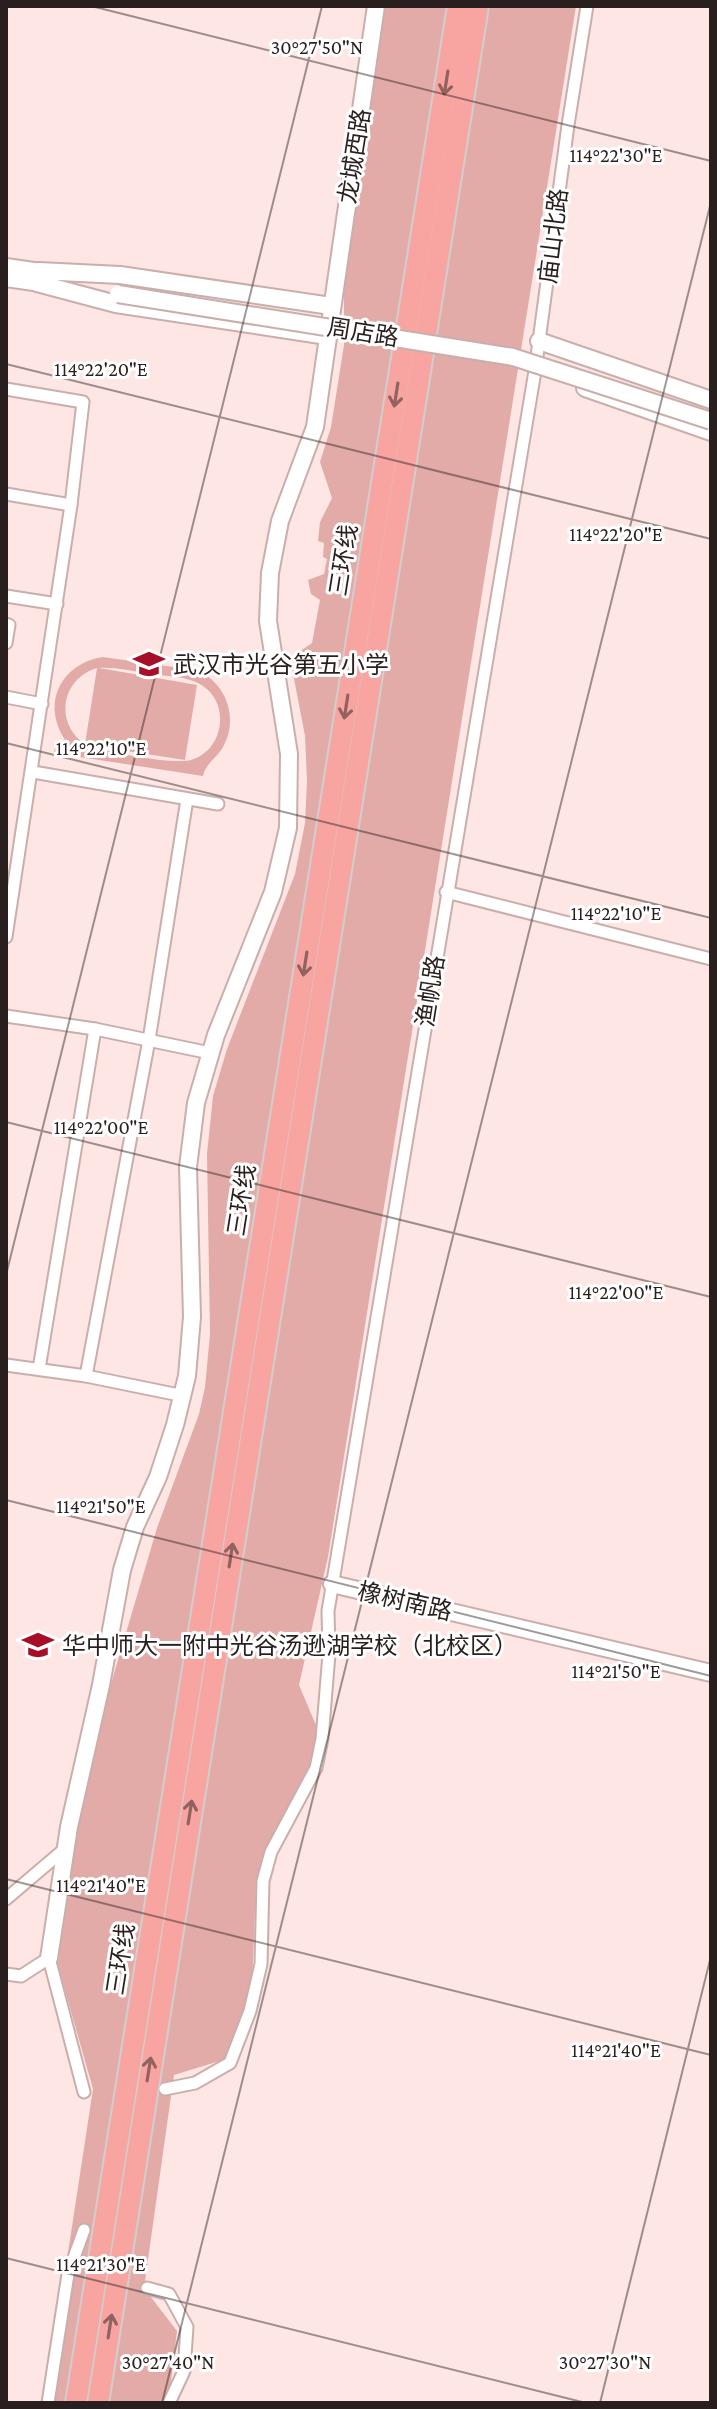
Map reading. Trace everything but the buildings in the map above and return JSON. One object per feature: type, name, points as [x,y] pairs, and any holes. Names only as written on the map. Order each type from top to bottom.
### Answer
[{"type":"highway","name":"三环线","points":[[76,2403],[458,6]]},
{"type":"highway","name":"三环线","points":[[98,2403],[478,6]]},
{"type":"street","name":"龙城西路","points":[[49,1958],[66,1848],[126,1554],[140,1513],[158,1477],[184,1396],[192,1317],[189,1149],[196,1103],[210,1053],[273,892],[286,838],[290,771],[269,633],[268,589],[280,521],[315,427],[376,6]]},
{"type":"street","name":"庙山北路","points":[[535,371],[587,6]]},
{"type":"street","name":"周店路","points":[[6,267],[38,277],[515,347],[711,410]]},
{"type":"street","points":[[38,277],[120,275],[331,306]]},
{"type":"street","points":[[38,277],[116,304],[327,336]]},
{"type":"street","name":"周店路","points":[[6,278],[38,277]]},
{"type":"street","name":"周店路","points":[[119,289],[513,357],[711,421]]},
{"type":"street","points":[[539,341],[711,400]]},
{"type":"street","points":[[535,371],[711,432]]},
{"type":"street","name":"渔帆路","points":[[165,2089],[195,2083],[230,2063],[243,2031],[261,1964],[263,1881],[271,1852],[316,1768],[329,1654],[328,1611],[332,1584],[535,371]]},
{"type":"street","points":[[6,389],[83,402],[33,772],[6,937]]},
{"type":"street","points":[[6,494],[71,505]]},
{"type":"street","points":[[6,596],[57,604]]},
{"type":"street","points":[[6,624],[9,625],[6,643]]},
{"type":"street","points":[[6,697],[42,704]]},
{"type":"street","points":[[33,772],[218,804]]},
{"type":"street","points":[[86,1376],[149,1040],[187,799]]},
{"type":"street","points":[[446,892],[711,959]]},
{"type":"street","points":[[6,1016],[95,1029],[210,1053]]},
{"type":"street","points":[[39,1369],[95,1029]]},
{"type":"street","points":[[6,1365],[86,1376],[184,1396]]},
{"type":"street","name":"橡树南路","points":[[332,1584],[711,1673]]},
{"type":"street","points":[[6,1899],[66,1848]]},
{"type":"street","points":[[6,1974],[21,1976],[49,1958],[84,2092]]},
{"type":"street","points":[[48,2403],[68,2274],[84,2230]]},
{"type":"street","points":[[147,2288],[169,2294],[187,2327],[184,2371],[169,2403]]},
{"type":"shaded area","points":[[382,6],[576,6],[328,1557],[299,1685],[321,1737],[302,1795],[271,1839],[256,1883],[252,1985],[226,2059],[174,2075],[144,2288],[177,2331],[169,2397],[165,2403],[45,2403],[93,2089],[55,1955],[94,1741],[157,1528],[199,1414],[205,1387],[210,1334],[207,1154],[213,1096],[227,1049],[295,874],[305,823],[305,736],[290,658],[312,643],[320,600],[311,594],[308,580],[324,574],[327,559],[323,557],[324,543],[318,541],[320,522],[332,498],[320,462],[331,427],[344,345],[344,252]]},
{"type":"shaded area","points":[[103,657],[195,670],[214,682],[226,701],[230,723],[224,745],[203,776],[54,753],[56,742],[68,744],[55,716],[58,690],[75,668]],"holes":[[[97,668],[85,744],[69,725],[66,702],[76,682]],[[99,668],[177,677],[203,686],[212,694],[220,715],[216,738],[202,755],[182,761],[139,757],[87,745],[185,760],[197,685]]]},
{"type":"place","name":"武汉市光谷第五小学","points":[[149,664]]},
{"type":"place","name":"华中师大一附中光谷汤逊湖学校（北校区）","points":[[38,1645]]}]
